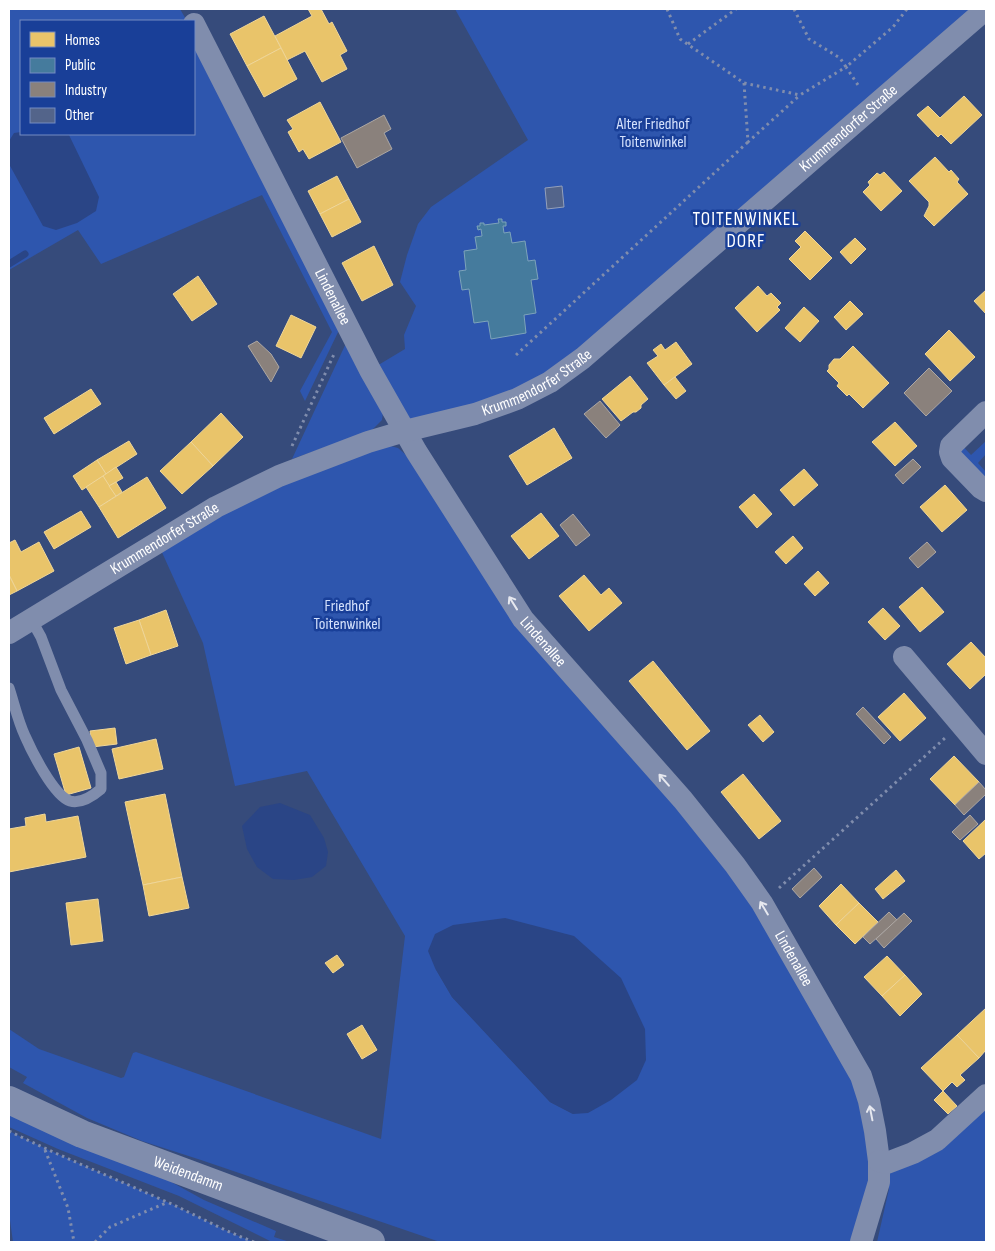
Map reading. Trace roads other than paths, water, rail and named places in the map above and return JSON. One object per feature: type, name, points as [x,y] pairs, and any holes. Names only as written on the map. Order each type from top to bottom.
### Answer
[{"type":"street","name":"Krummendorfer Straße","points":[[9,633],[216,507],[279,476],[368,442],[475,414],[517,399],[550,382],[584,358],[986,9]]},
{"type":"street","name":"Lindenallee","points":[[195,27],[370,370],[405,431],[523,619],[682,800],[735,865],[762,904],[861,1076],[869,1102],[879,1161],[879,1182],[861,1242]]},
{"type":"street","points":[[986,412],[951,446],[950,452],[952,458],[986,491]]},
{"type":"street","points":[[904,658],[986,754]]},
{"type":"street","points":[[879,1161],[887,1163],[913,1153],[937,1140],[986,1095]]},
{"type":"street","name":"Weidendamm","points":[[9,1100],[82,1134],[371,1242]]},
{"type":"lane","points":[[9,688],[24,734],[47,779],[63,798],[72,802],[78,802],[95,795],[101,788],[101,773],[87,740],[61,690],[41,637],[31,619]]},
{"type":"waterway","points":[[9,264],[25,254]]},
{"type":"district","name":"TOITENWINKEL DORF","points":[[746,230]]},
{"type":"park label","name":"Alter Friedhof Toitenwinkel","points":[[653,133]]},
{"type":"park label","name":"Friedhof Toitenwinkel","points":[[347,615]]}]
